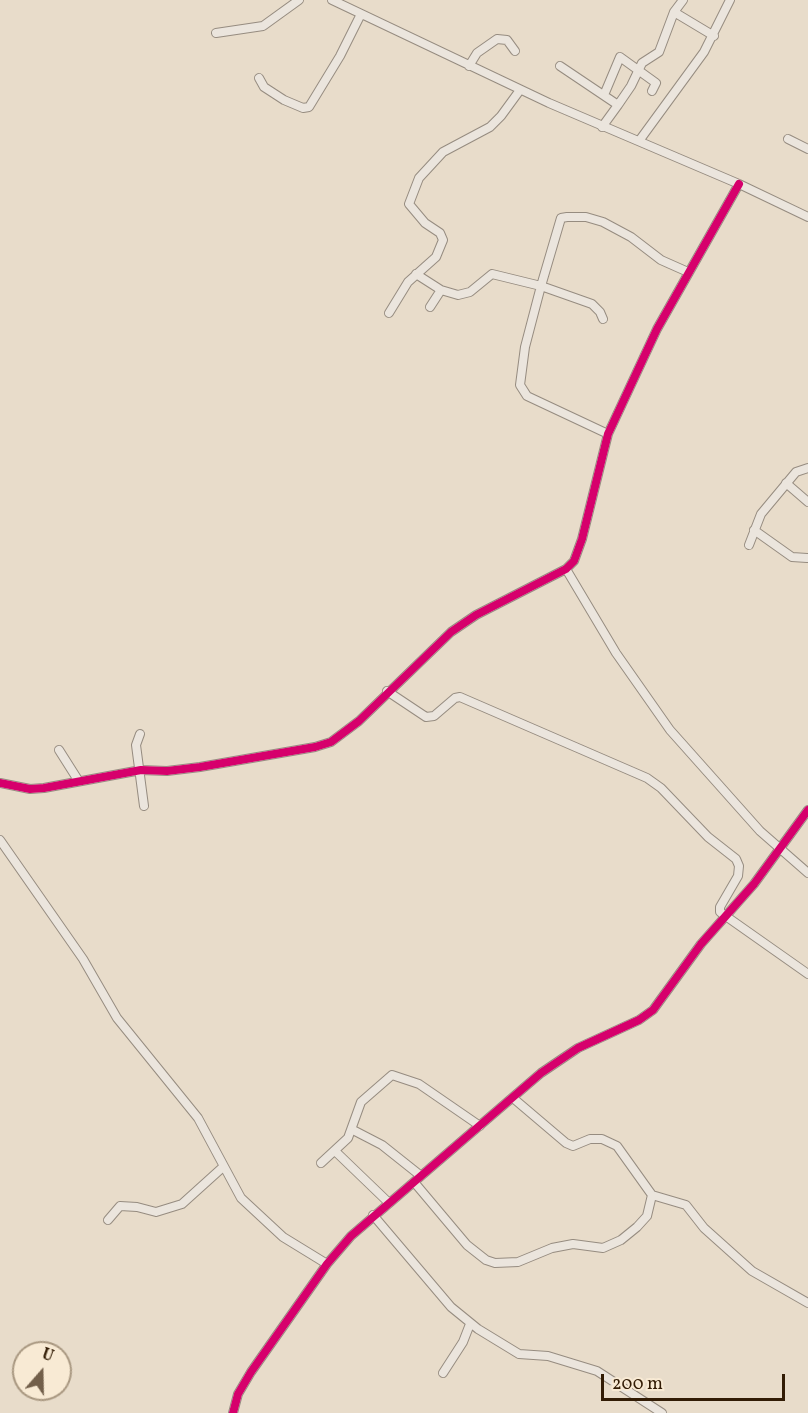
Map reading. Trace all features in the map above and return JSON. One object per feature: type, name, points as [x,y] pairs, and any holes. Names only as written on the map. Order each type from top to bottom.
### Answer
[{"type":"street","points":[[216,33],[262,26],[299,0]]},
{"type":"street","points":[[332,0],[520,90],[739,184],[808,217]]},
{"type":"street","points":[[602,127],[618,105],[642,63],[659,52],[674,12],[683,0]]},
{"type":"street","points":[[639,141],[714,36],[730,0]]},
{"type":"street","points":[[674,12],[714,36]]},
{"type":"street","points":[[259,78],[264,87],[284,100],[303,108],[309,107],[340,56],[361,14]]},
{"type":"street","points":[[469,66],[477,52],[497,39],[507,40],[515,51]]},
{"type":"street","points":[[604,94],[618,58],[624,58],[656,83],[652,91]]},
{"type":"street","points":[[560,66],[618,105]]},
{"type":"street","points":[[389,313],[400,292],[436,257],[443,240],[440,233],[425,223],[409,204],[419,178],[443,152],[490,127],[520,90]]},
{"type":"street","points":[[788,139],[808,149]]},
{"type":"street","points":[[0,783],[30,789],[141,770],[187,768],[315,747],[344,734],[432,648],[468,621],[566,569],[574,561],[582,539],[608,434],[657,329],[739,184]]},
{"type":"street","points":[[608,434],[527,396],[521,390],[520,375],[525,347],[561,218],[586,217],[603,222],[632,237],[661,260],[688,272]]},
{"type":"street","points":[[416,274],[441,290],[464,295],[492,274],[541,286],[592,304],[603,319]]},
{"type":"street","points":[[430,307],[441,290]]},
{"type":"street","points":[[749,545],[762,514],[796,472],[808,468]]},
{"type":"street","points":[[786,483],[808,502]]},
{"type":"street","points":[[754,530],[792,557],[807,558]]},
{"type":"street","points":[[566,569],[616,653],[670,730],[779,849],[808,873]]},
{"type":"street","points":[[387,692],[426,717],[434,716],[455,698],[460,697],[647,778],[661,788],[685,816],[708,837],[736,859],[739,866],[738,876],[719,910],[808,974]]},
{"type":"street","points":[[140,734],[136,745],[144,806]]},
{"type":"street","points":[[59,750],[78,780]]},
{"type":"street","points":[[233,1413],[243,1385],[327,1264],[373,1215],[564,1056],[639,1020],[653,1010],[701,944],[754,884],[808,810]]},
{"type":"street","points":[[0,840],[83,959],[117,1018],[185,1099],[233,1188],[249,1208],[283,1237],[327,1264]]},
{"type":"street","points":[[321,1163],[353,1130],[354,1119],[361,1102],[371,1091],[395,1075],[419,1084],[480,1126]]},
{"type":"street","points":[[513,1098],[566,1143],[573,1146],[590,1139],[602,1139],[617,1146],[652,1195],[686,1205],[704,1228],[752,1271],[808,1304]]},
{"type":"street","points":[[353,1130],[382,1145],[421,1176]]},
{"type":"street","points":[[335,1151],[388,1202]]},
{"type":"street","points":[[108,1220],[120,1206],[128,1205],[156,1212],[182,1204],[223,1167]]},
{"type":"street","points":[[414,1182],[474,1251],[486,1260],[504,1264],[565,1245],[600,1248],[611,1246],[637,1227],[647,1216],[652,1195]]},
{"type":"street","points":[[373,1215],[451,1307],[470,1324],[519,1354],[548,1356],[597,1371],[662,1413]]},
{"type":"street","points":[[443,1373],[463,1342],[470,1324]]},
{"type":"cycle path","points":[[0,783],[30,789],[44,788],[141,770],[167,771],[200,767],[315,747],[331,742],[359,721],[451,632],[476,615],[566,569],[574,561],[582,539],[608,434],[657,329],[739,184]]},
{"type":"cycle path","points":[[233,1413],[238,1394],[251,1372],[327,1264],[351,1236],[541,1073],[578,1048],[639,1020],[653,1010],[701,944],[754,884],[808,810]]}]
